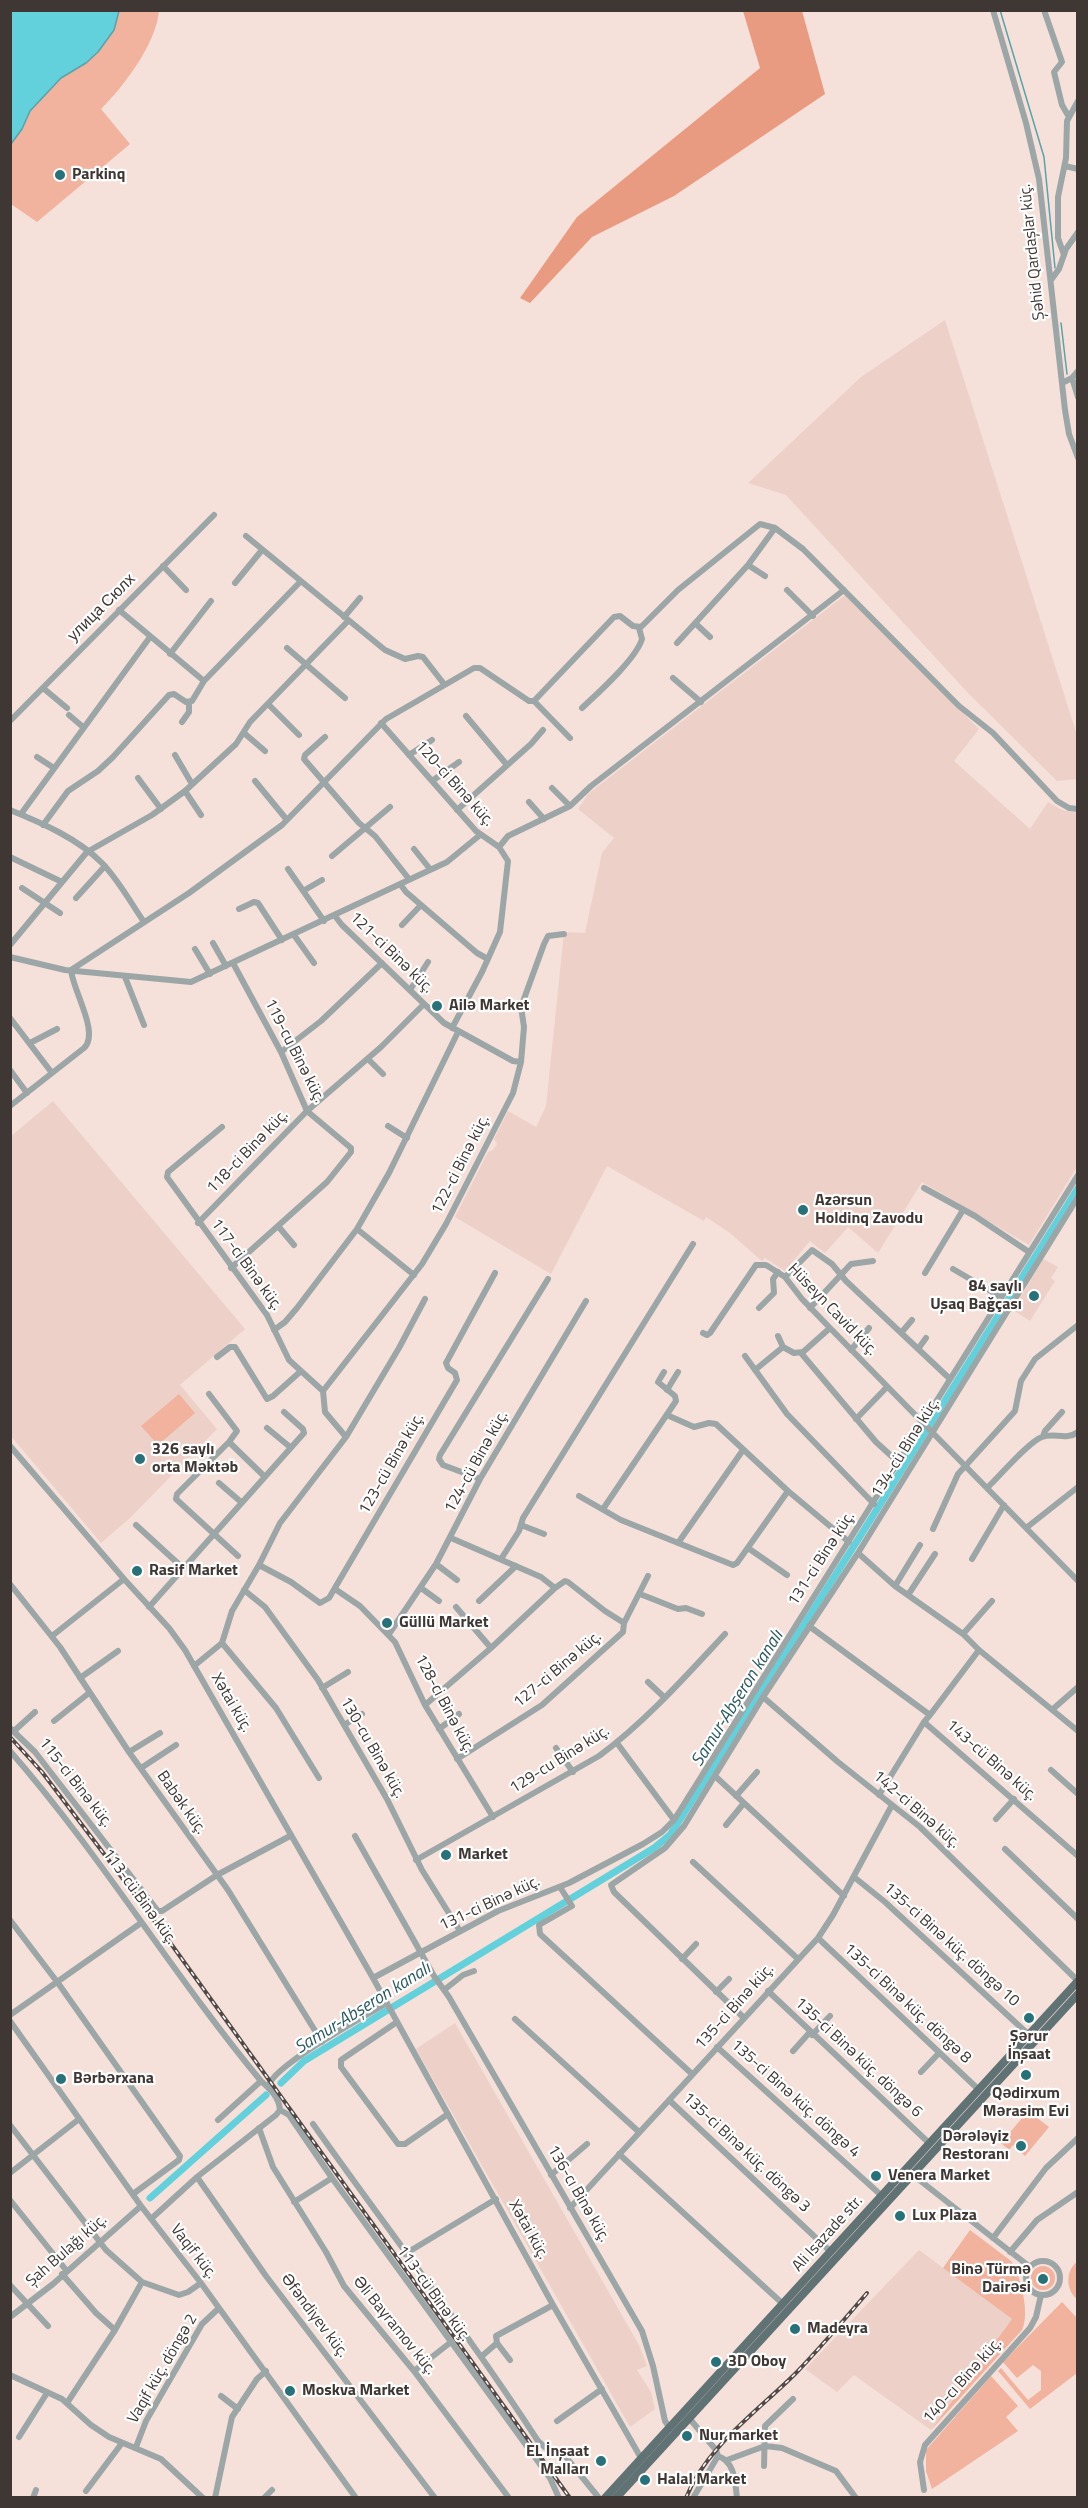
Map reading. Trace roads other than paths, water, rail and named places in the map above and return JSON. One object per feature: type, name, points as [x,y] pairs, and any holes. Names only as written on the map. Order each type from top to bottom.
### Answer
[{"type":"main road","points":[[1076,1993],[1077,1981]]},
{"type":"main road","name":"Ali Isazade str.","points":[[616,2498],[669,2427],[1029,2034],[1076,1993]]},
{"type":"main road","name":"Ali Isazade str.","points":[[605,2498],[689,2418],[913,2175],[1076,1993]]},
{"type":"main road","points":[[906,2168],[913,2175]]},
{"type":"street","name":"Şəhid Qardaşlar küç.","points":[[993,10],[1032,146],[1039,179],[1067,423],[1077,458]]},
{"type":"street","points":[[1044,10],[1062,62],[1054,72],[1062,105],[1069,117]]},
{"type":"street","points":[[1064,255],[1058,238],[1059,185],[1065,166],[1066,127],[1077,101]]},
{"type":"street","points":[[1065,166],[1077,169]]},
{"type":"street","points":[[1051,280],[1077,232]]},
{"type":"street","points":[[1062,383],[1072,378],[1077,371]]},
{"type":"street","points":[[1072,378],[1077,397]]},
{"type":"street","name":"улица Сюлх","points":[[10,720],[214,515]]},
{"type":"street","points":[[639,628],[678,590],[748,532],[760,525],[775,528],[803,549],[959,706],[993,733],[1057,801],[1069,808],[1077,809]]},
{"type":"street","points":[[677,643],[748,565],[775,528]]},
{"type":"street","points":[[246,536],[300,582],[395,656],[405,659],[423,657],[444,684]]},
{"type":"street","points":[[235,583],[262,550]]},
{"type":"street","points":[[748,565],[765,576]]},
{"type":"street","points":[[163,566],[186,590]]},
{"type":"street","points":[[182,722],[189,712],[189,702],[204,681],[300,582]]},
{"type":"street","points":[[787,590],[813,616]]},
{"type":"street","points":[[499,847],[508,836],[570,806],[591,786],[844,590]]},
{"type":"street","points":[[10,945],[87,852],[161,809],[232,749],[250,722],[307,665],[346,619],[360,598]]},
{"type":"street","points":[[170,654],[211,601]]},
{"type":"street","points":[[119,610],[204,681]]},
{"type":"street","points":[[534,701],[614,617],[620,616],[639,628],[642,639],[635,651],[603,688],[582,708]]},
{"type":"street","points":[[695,623],[710,636]]},
{"type":"street","points":[[21,814],[150,638]]},
{"type":"street","points":[[287,648],[345,698]]},
{"type":"street","points":[[71,970],[189,893],[287,820],[381,723],[444,684],[477,667],[529,701],[534,701],[570,738]]},
{"type":"street","points":[[673,678],[701,702]]},
{"type":"street","points":[[43,688],[67,708]]},
{"type":"street","points":[[44,825],[68,791],[89,778],[113,758],[169,695],[174,694],[189,702]]},
{"type":"street","points":[[268,704],[299,735]]},
{"type":"street","points":[[69,716],[83,727]]},
{"type":"street","points":[[466,716],[507,765]]},
{"type":"street","name":"120-ci Binə küç.","points":[[274,1330],[285,1322],[297,1308],[357,1230],[407,1138],[502,923],[508,867],[506,856],[499,847],[480,835],[381,723]]},
{"type":"street","points":[[457,810],[543,730]]},
{"type":"street","points":[[244,733],[265,752]]},
{"type":"street","points":[[325,737],[304,757],[324,782],[375,836],[409,879]]},
{"type":"street","points":[[410,755],[432,740]]},
{"type":"street","points":[[175,755],[192,784]]},
{"type":"street","points":[[37,757],[54,768]]},
{"type":"street","points":[[432,781],[459,762]]},
{"type":"street","points":[[138,778],[161,809]]},
{"type":"street","points":[[255,781],[287,820]]},
{"type":"street","points":[[552,789],[570,806]]},
{"type":"street","points":[[185,791],[201,815]]},
{"type":"street","points":[[529,802],[544,819]]},
{"type":"street","points":[[332,856],[390,807]]},
{"type":"street","points":[[10,810],[44,825],[105,866],[144,922]]},
{"type":"street","points":[[10,957],[71,970],[191,982],[454,858],[480,835]]},
{"type":"street","points":[[414,849],[430,869]]},
{"type":"street","points":[[10,857],[62,882]]},
{"type":"street","points":[[76,898],[105,866]]},
{"type":"street","points":[[288,869],[324,921]]},
{"type":"street","points":[[303,891],[322,880]]},
{"type":"street","points":[[400,884],[421,905],[488,959]]},
{"type":"street","points":[[22,888],[60,914]]},
{"type":"street","points":[[239,909],[254,902],[258,903],[282,940]]},
{"type":"street","points":[[402,925],[421,905]]},
{"type":"street","name":"121-ci Binə küç.","points":[[335,916],[424,1004],[455,1030],[521,1062]]},
{"type":"street","name":"122-ci Binə küç.","points":[[324,1391],[414,1275],[446,1224],[517,1085],[521,1062],[523,1002],[546,939],[552,935],[564,934]]},
{"type":"street","points":[[294,935],[314,963]]},
{"type":"street","points":[[213,943],[226,966]]},
{"type":"street","points":[[195,949],[210,975]]},
{"type":"street","points":[[410,990],[428,962]]},
{"type":"street","name":"119-cu Binə küç.","points":[[231,1268],[337,1172],[351,1154],[351,1149],[307,1111],[281,1052],[233,963]]},
{"type":"street","points":[[281,1052],[321,1021],[382,963]]},
{"type":"street","points":[[10,1106],[84,1048],[90,1036],[71,970]]},
{"type":"street","points":[[125,976],[144,1025]]},
{"type":"street","name":"118-ci Binə küç.","points":[[198,1223],[307,1111],[368,1059],[424,1004]]},
{"type":"street","points":[[10,1018],[52,1073]]},
{"type":"street","points":[[30,1043],[57,1029]]},
{"type":"street","points":[[368,1059],[383,1074]]},
{"type":"street","points":[[10,1070],[27,1093]]},
{"type":"street","points":[[388,1126],[407,1138]]},
{"type":"street","name":"117-ci Binə küç.","points":[[222,1127],[166,1175],[168,1181],[267,1315],[289,1360],[324,1391]]},
{"type":"street","name":"131-ci Binə küç.","points":[[373,1978],[516,1903],[560,1887],[650,1840],[674,1820],[874,1504],[1077,1175]]},
{"type":"street","points":[[924,1188],[1029,1252]]},
{"type":"street","name":"134-cü Binə küç.","points":[[682,1959],[611,1885],[615,1880],[665,1848],[684,1826],[809,1626],[858,1553],[1077,1197]]},
{"type":"street","points":[[925,1273],[963,1210]]},
{"type":"street","points":[[278,1226],[294,1245]]},
{"type":"street","points":[[357,1230],[414,1275]]},
{"type":"street","points":[[501,1559],[693,1244]]},
{"type":"street","points":[[785,1277],[812,1250],[832,1264],[950,1379]]},
{"type":"street","points":[[810,1308],[856,1261],[873,1261]]},
{"type":"street","name":"Hüseyn Cavid küç.","points":[[703,1332],[707,1335],[710,1333],[756,1265],[762,1263],[785,1277],[810,1308],[932,1432]]},
{"type":"street","points":[[952,1269],[1001,1297]]},
{"type":"street","points":[[759,1308],[774,1293],[773,1279],[778,1272]]},
{"type":"street","name":"123-cü Binə küç.","points":[[335,1589],[457,1380],[455,1373],[447,1368],[446,1363],[495,1274]]},
{"type":"street","points":[[480,1479],[443,1465],[439,1458],[440,1455],[548,1279]]},
{"type":"street","points":[[194,1666],[222,1643],[232,1611],[283,1518],[345,1437],[399,1348],[424,1299]]},
{"type":"street","name":"124-cü Binə küç.","points":[[389,1634],[436,1564],[480,1479],[586,1301]]},
{"type":"street","points":[[901,1333],[912,1320]]},
{"type":"street","points":[[933,1529],[954,1480],[1015,1411],[1021,1381],[1035,1359],[1077,1325]]},
{"type":"street","points":[[778,1336],[783,1347],[794,1353],[801,1353],[830,1328]]},
{"type":"street","points":[[851,1350],[869,1328]]},
{"type":"street","points":[[918,1349],[926,1338]]},
{"type":"street","points":[[217,1358],[230,1347],[235,1347],[267,1399],[301,1371]]},
{"type":"street","points":[[755,1370],[783,1347]]},
{"type":"street","points":[[801,1353],[882,1449],[899,1463]]},
{"type":"street","points":[[745,1356],[787,1414],[874,1504]]},
{"type":"street","points":[[603,1509],[676,1399],[658,1382],[664,1372]]},
{"type":"street","points":[[667,1390],[678,1372]]},
{"type":"street","points":[[856,1419],[887,1387]]},
{"type":"street","points":[[324,1391],[325,1413],[345,1437]]},
{"type":"street","points":[[209,1394],[237,1429],[237,1434],[176,1496],[178,1502],[238,1556]]},
{"type":"street","points":[[149,1606],[304,1431],[284,1412]]},
{"type":"street","points":[[987,1488],[1043,1437],[1045,1431],[1062,1412]]},
{"type":"street","points":[[667,1415],[694,1427],[712,1422],[788,1491],[849,1542]]},
{"type":"street","points":[[267,1428],[290,1447]]},
{"type":"street","points":[[932,1432],[1077,1580]]},
{"type":"street","points":[[1043,1437],[1069,1437],[1077,1432]]},
{"type":"street","points":[[229,1442],[264,1476]]},
{"type":"street","name":"Xətai küç.","points":[[10,1446],[178,1640],[373,1978],[554,2305],[644,2461]]},
{"type":"street","points":[[678,1543],[743,1450]]},
{"type":"street","points":[[219,1483],[241,1502]]},
{"type":"street","points":[[1026,1528],[1077,1487]]},
{"type":"street","points":[[579,1496],[621,1520],[733,1564],[737,1563],[788,1491]]},
{"type":"street","points":[[972,1559],[1004,1505]]},
{"type":"street","points":[[136,1525],[183,1568]]},
{"type":"street","points":[[521,1525],[544,1534]]},
{"type":"street","points":[[451,1538],[541,1577],[555,1588]]},
{"type":"street","points":[[895,1586],[920,1545]]},
{"type":"street","points":[[748,1548],[787,1575]]},
{"type":"street","points":[[858,1553],[895,1586],[963,1634],[1077,1731]]},
{"type":"street","points":[[908,1595],[935,1554]]},
{"type":"street","points":[[436,1564],[457,1580]]},
{"type":"street","points":[[259,1565],[291,1582],[320,1603],[326,1601],[335,1589]]},
{"type":"street","points":[[479,1601],[516,1566]]},
{"type":"street","name":"127-ci Binə küç.","points":[[457,1759],[542,1704],[615,1639],[622,1632],[624,1623],[648,1576]]},
{"type":"street","points":[[52,1636],[124,1580]]},
{"type":"street","points":[[425,1705],[565,1581],[624,1623]]},
{"type":"street","name":"Babək küç.","points":[[10,1584],[52,1636],[129,1752],[217,1875],[322,2042]]},
{"type":"street","points":[[421,1588],[439,1601]]},
{"type":"street","name":"128-ci Binə küç.","points":[[335,1589],[354,1601],[389,1634],[402,1653],[425,1705],[493,1817]]},
{"type":"street","name":"130-cu Binə küç.","points":[[244,1590],[265,1607],[322,1688],[387,1799],[416,1860],[460,1931]]},
{"type":"street","points":[[640,1594],[702,1614]]},
{"type":"street","points":[[963,1634],[992,1601]]},
{"type":"street","points":[[456,1607],[491,1648]]},
{"type":"street","name":"143-cü Binə küç.","points":[[809,1626],[930,1715],[924,1722],[1077,1856]]},
{"type":"street","name":"129-cu Binə küç.","points":[[416,1860],[573,1772],[616,1743],[665,1698],[725,1634]]},
{"type":"street","points":[[222,1643],[276,1708],[319,1778]]},
{"type":"street","points":[[930,1715],[980,1650]]},
{"type":"street","points":[[80,1678],[118,1651]]},
{"type":"street","points":[[322,1688],[348,1672]]},
{"type":"street","points":[[648,1682],[665,1698]]},
{"type":"street","points":[[1053,1709],[1077,1687]]},
{"type":"street","points":[[54,1721],[89,1694]]},
{"type":"street","name":"142-ci Binə küç.","points":[[764,1697],[933,1840],[1077,1981]]},
{"type":"street","points":[[12,1729],[35,1712]]},
{"type":"street","points":[[344,1725],[362,1714]]},
{"type":"street","points":[[439,1729],[459,1714]]},
{"type":"street","points":[[879,1795],[924,1722]]},
{"type":"street","name":"115-ci Binə küç.","points":[[12,1729],[40,1758],[156,1909],[162,1911],[217,1875]]},
{"type":"street","points":[[129,1752],[159,1733]]},
{"type":"street","points":[[616,1743],[674,1820]]},
{"type":"street","points":[[141,1768],[176,1745]]},
{"type":"street","points":[[556,1748],[573,1772]]},
{"type":"street","name":"113-cü Binə küç.","points":[[11,1751],[44,1792],[220,2032],[261,2081],[269,2086],[280,2109],[289,2115],[332,2178],[550,2478],[559,2498]]},
{"type":"street","points":[[1051,1770],[1077,1794]]},
{"type":"street","points":[[736,1796],[757,1772]]},
{"type":"street","points":[[715,1776],[844,1896]]},
{"type":"street","points":[[996,1819],[1014,1799]]},
{"type":"street","points":[[726,1825],[744,1803]]},
{"type":"street","name":"135-ci Binə küç.","points":[[570,2208],[818,1938],[844,1896],[892,1805]]},
{"type":"street","points":[[217,1875],[290,1836]]},
{"type":"street","name":"136-cı Binə küç.","points":[[356,1836],[434,1976],[646,2340],[664,2421],[669,2427]]},
{"type":"street","points":[[1005,1849],[1077,1919]]},
{"type":"street","points":[[693,1862],[798,1959]]},
{"type":"street","name":"135-ci Binə küç. döngə 10","points":[[854,1877],[885,1902],[1029,2034]]},
{"type":"street","points":[[560,1887],[571,1903],[570,1908],[539,1925],[540,1934],[692,2074]]},
{"type":"street","points":[[10,1920],[58,1983],[180,2156],[179,2160],[133,2194]]},
{"type":"street","points":[[10,2015],[141,1923]]},
{"type":"street","name":"135-ci Binə küç. döngə 8","points":[[818,1938],[978,2090]]},
{"type":"street","points":[[696,1944],[682,1959],[743,2018]]},
{"type":"street","points":[[442,1987],[474,1971]]},
{"type":"street","points":[[716,1992],[729,1979]]},
{"type":"street","name":"135-ci Binə küç. döngə 6","points":[[768,1991],[929,2143]]},
{"type":"street","points":[[269,2086],[270,2080],[276,2074],[322,2042],[387,2003]]},
{"type":"street","points":[[793,2051],[830,2016]]},
{"type":"street","points":[[515,2019],[639,2132]]},
{"type":"street","points":[[397,2022],[342,2060],[341,2067],[398,2144],[405,2144],[448,2114]]},
{"type":"street","name":"Vaqif küç.","points":[[12,2026],[141,2206],[266,2371],[356,2498]]},
{"type":"street","name":"135-ci Binə küç. döngə 4","points":[[717,2047],[882,2196]]},
{"type":"street","points":[[921,2072],[939,2053]]},
{"type":"street","points":[[218,2120],[261,2081]]},
{"type":"street","name":"135-ci Binə küç. döngə 3","points":[[669,2100],[831,2252]]},
{"type":"street","points":[[151,2219],[197,2177],[276,2115],[280,2109]]},
{"type":"street","points":[[10,2173],[79,2119]]},
{"type":"street","points":[[313,2124],[405,2254],[482,2356],[538,2441],[548,2450],[565,2456],[599,2498]]},
{"type":"street","points":[[10,2126],[111,2256],[142,2282],[179,2295],[201,2283]]},
{"type":"street","name":"Əli Bayramov küç.","points":[[260,2128],[270,2160],[327,2252],[344,2286],[414,2371],[509,2498]]},
{"type":"street","points":[[993,2238],[1046,2168],[1077,2138]]},
{"type":"street","points":[[551,2175],[587,2144]]},
{"type":"street","points":[[619,2154],[783,2304]]},
{"type":"street","points":[[913,2175],[1030,2267]]},
{"type":"street","name":"Əfəndiyev küç.","points":[[197,2177],[266,2276],[435,2498]]},
{"type":"street","points":[[294,2202],[332,2178]]},
{"type":"street","points":[[1010,2252],[1037,2220],[1077,2192]]},
{"type":"street","points":[[405,2254],[496,2199]]},
{"type":"street","points":[[10,2200],[96,2313],[115,2330]]},
{"type":"street","name":"Şah Bulağı küç.","points":[[10,2317],[141,2206]]},
{"type":"street","points":[[1047,2262],[1053,2265],[1059,2274],[1057,2288],[1048,2294],[1041,2295],[1034,2293],[1027,2284],[1026,2277],[1030,2267],[1036,2263],[1047,2262]]},
{"type":"street","points":[[67,2403],[115,2330],[142,2282]]},
{"type":"street","points":[[10,2285],[48,2326]]},
{"type":"street","name":"140-cı Binə küç.","points":[[924,2490],[920,2462],[925,2445],[1030,2328],[1036,2317],[1041,2295]]},
{"type":"street","points":[[510,2360],[496,2343],[496,2336],[554,2305]]},
{"type":"street","name":"Vaqif küç. döngə 2","points":[[136,2447],[146,2421],[202,2324],[219,2308]]},
{"type":"street","points":[[414,2371],[451,2342]]},
{"type":"street","points":[[482,2356],[496,2343]]},
{"type":"street","points":[[215,2498],[230,2423],[257,2379],[266,2371]]},
{"type":"street","points":[[10,2375],[67,2403],[91,2425],[122,2443],[161,2459],[203,2498]]},
{"type":"street","points":[[557,2421],[602,2389]]},
{"type":"street","points":[[19,2437],[47,2393]]},
{"type":"street","points":[[221,2396],[238,2409]]},
{"type":"street","points":[[764,2466],[765,2426],[793,2399]]},
{"type":"street","points":[[689,2418],[716,2450],[718,2456],[727,2460],[734,2474],[737,2498]]},
{"type":"street","points":[[86,2492],[122,2443]]},
{"type":"street","points":[[727,2460],[765,2446],[782,2448],[836,2471],[856,2498]]},
{"type":"street","points":[[693,2498],[718,2456]]},
{"type":"street","points":[[264,2498],[272,2490]]},
{"type":"water","points":[[11,10],[119,11],[114,30],[98,52],[86,63],[61,78],[30,111],[22,129],[11,144]]},
{"type":"waterway","points":[[1000,10],[1044,157],[1055,268]]},
{"type":"waterway","points":[[1061,323],[1067,374]]},
{"type":"waterway","name":"Samur-Abşeron kanalı","points":[[281,2083],[304,2061],[654,1848],[670,1835],[1078,1188]]},
{"type":"waterway","name":"Samur-Abşeron kanalı","points":[[150,2198],[266,2095]]},
{"type":"railway","points":[[10,1737],[42,1772],[151,1916],[570,2498]]},
{"type":"railway","points":[[686,2498],[695,2480],[719,2446],[796,2373],[867,2293]]},
{"type":"place","name":"Parkinq","points":[[60,175]]},
{"type":"place","name":"Ailә Market","points":[[437,1006]]},
{"type":"place","name":"Azərsun Holdinq Zavodu","points":[[803,1210]]},
{"type":"place","name":"84 saylı Uşaq Bağçası","points":[[1034,1296]]},
{"type":"place","name":"326 saylı orta Məktəb","points":[[140,1459]]},
{"type":"place","name":"Rasif Market","points":[[137,1571]]},
{"type":"place","name":"Güllü Market","points":[[387,1623]]},
{"type":"place","name":"Market","points":[[446,1855]]},
{"type":"place","name":"Şərur İnşaat","points":[[1029,2018]]},
{"type":"place","name":"Qədirxum Mərasim Evi","points":[[1026,2075]]},
{"type":"place","name":"Bərbərxana","points":[[61,2079]]},
{"type":"place","name":"Dərələyiz Restoranı","points":[[1021,2146]]},
{"type":"place","name":"Venera Market","points":[[876,2176]]},
{"type":"place","name":"Lux Plaza","points":[[900,2216]]},
{"type":"place","name":"Binə Türmə Dairəsi","points":[[1043,2279]]},
{"type":"place","name":"Madeyra","points":[[795,2329]]},
{"type":"place","name":"3D Oboy","points":[[716,2362]]},
{"type":"place","name":"Moskva Market","points":[[290,2391]]},
{"type":"place","name":"Nur market","points":[[687,2436]]},
{"type":"place","name":"EL İnşaat Malları","points":[[601,2461]]},
{"type":"place","name":"Halal Market","points":[[645,2480]]}]
